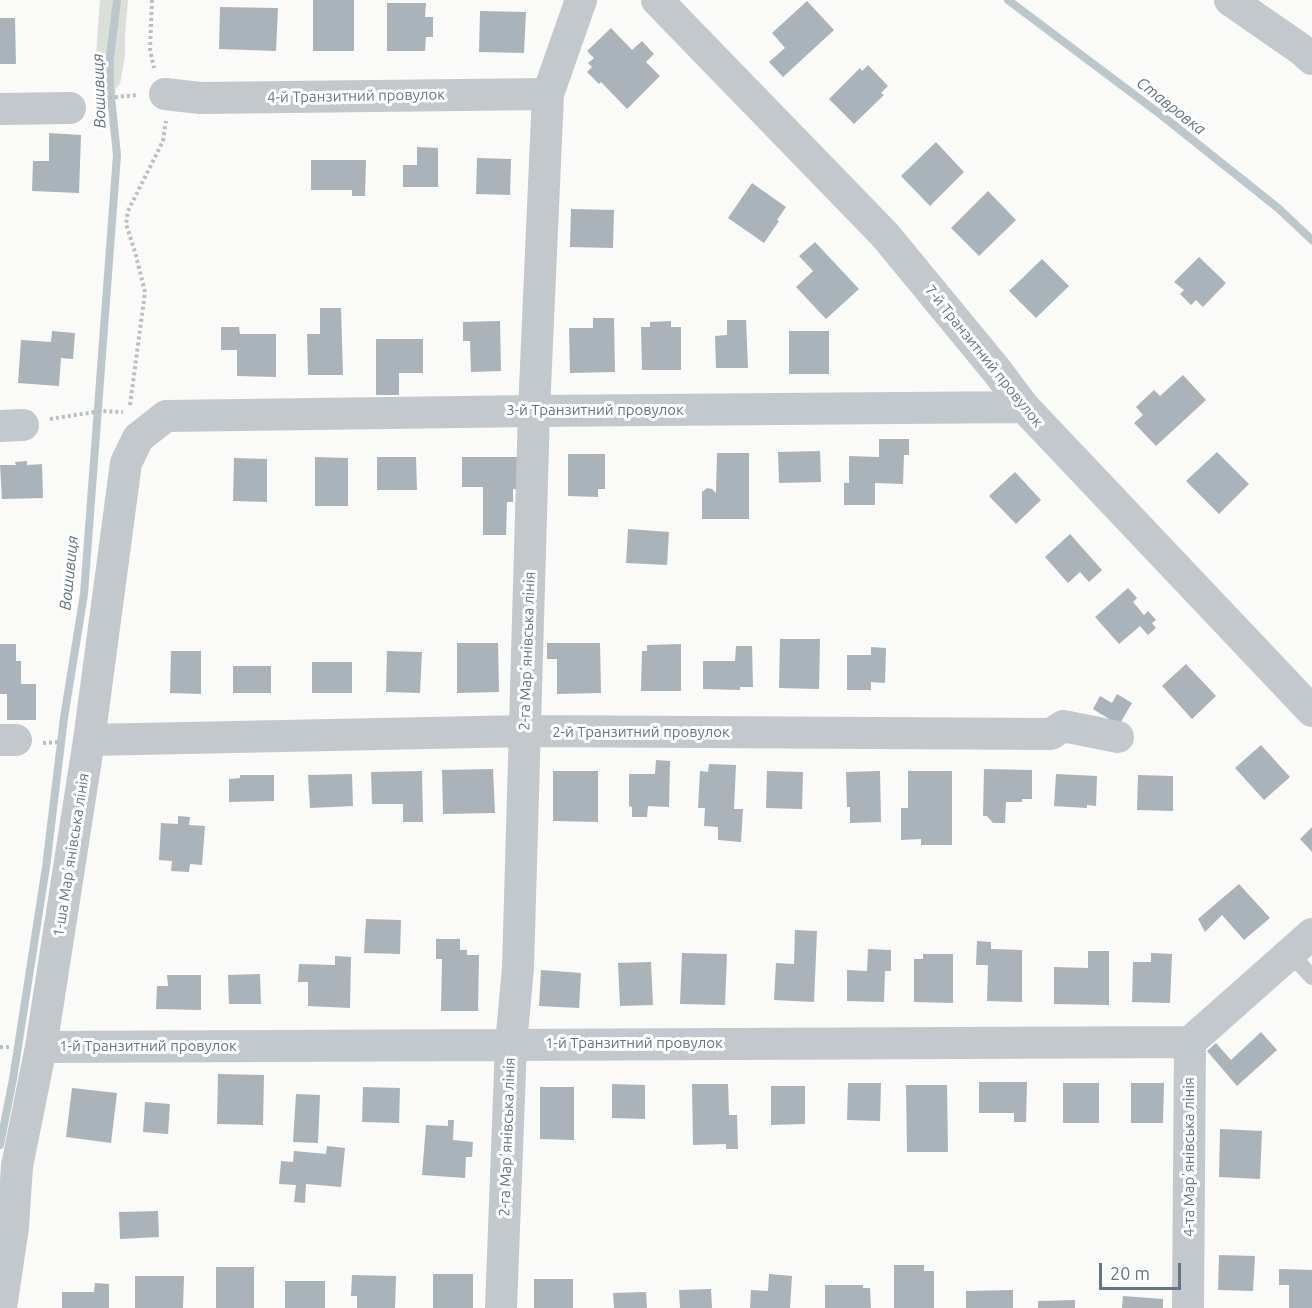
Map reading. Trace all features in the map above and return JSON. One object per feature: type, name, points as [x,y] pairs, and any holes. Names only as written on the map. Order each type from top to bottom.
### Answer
[{"type":"street","name":"2-га Марʼянівська лінія","points":[[501,1308],[511,1044],[518,968],[534,411],[548,94],[580,0]]},
{"type":"street","name":"7-й Транзитний провулок","points":[[657,0],[885,235],[1024,407],[1312,711]]},
{"type":"street","points":[[1230,0],[1312,59]]},
{"type":"street","name":"4-й Транзитний провулок","points":[[165,94],[200,98],[548,94]]},
{"type":"street","points":[[0,109],[82,104]]},
{"type":"street","name":"3-й Транзитний провулок","points":[[166,416],[1024,407]]},
{"type":"street","name":"1-ша Марʼянівська лінія","points":[[1,1308],[3,1275],[13,1227],[17,1166],[41,1047],[89,740],[126,463],[138,438],[166,416]]},
{"type":"street","name":"2-й Транзитний провулок","points":[[89,740],[525,731],[1051,734],[1063,726],[1118,737]]},
{"type":"street","points":[[1190,1042],[1301,944]]},
{"type":"street","name":"1-й Транзитний провулок","points":[[41,1047],[1190,1042]]},
{"type":"street","name":"4-та Марʼянівська лінія","points":[[1188,1308],[1190,1042]]},
{"type":"lane","points":[[1301,944],[1312,977]]},
{"type":"path","points":[[129,412],[145,292],[126,224],[128,211],[163,141],[166,123],[165,94],[156,77],[150,49],[152,0]]},
{"type":"path","points":[[82,104],[129,95]]},
{"type":"path","points":[[69,415],[101,411]]},
{"type":"shaded area","points":[[100,0],[128,0],[125,56],[120,84],[113,94],[98,92],[96,53]]},
{"type":"building","points":[[313,0],[354,0],[354,51],[313,51]]},
{"type":"building","points":[[807,1],[834,30],[783,77],[769,62],[785,48],[772,33]]},
{"type":"building","points":[[387,3],[426,3],[425,17],[433,17],[433,37],[426,37],[425,51],[387,51]]},
{"type":"building","points":[[220,7],[278,8],[276,51],[219,49]]},
{"type":"building","points":[[480,11],[526,12],[524,53],[479,52]]},
{"type":"building","points":[[0,18],[15,18],[16,64],[0,64]]},
{"type":"building","points":[[611,28],[632,50],[642,41],[654,54],[646,62],[660,76],[627,109],[601,82],[599,84],[587,72],[592,67],[588,63],[594,58],[587,51]]},
{"type":"building","points":[[868,65],[888,86],[881,93],[884,95],[854,124],[829,99],[860,68],[862,71]]},
{"type":"building","points":[[49,133],[81,135],[79,193],[32,191],[33,161],[49,161]]},
{"type":"building","points":[[936,142],[964,172],[930,206],[901,176]]},
{"type":"building","points":[[417,147],[438,148],[438,187],[403,187],[403,165],[417,165]]},
{"type":"building","points":[[477,158],[511,159],[510,195],[476,194]]},
{"type":"building","points":[[311,160],[366,160],[365,196],[352,196],[352,190],[311,190]]},
{"type":"building","points":[[752,183],[786,207],[764,243],[728,218]]},
{"type":"building","points":[[988,191],[1016,220],[979,256],[951,228]]},
{"type":"building","points":[[571,209],[614,210],[613,248],[570,247]]},
{"type":"building","points":[[815,242],[859,289],[826,319],[796,287],[813,271],[799,256]]},
{"type":"building","points":[[1199,257],[1226,283],[1203,307],[1196,300],[1191,305],[1180,294],[1184,290],[1174,282]]},
{"type":"building","points":[[1042,259],[1069,286],[1036,318],[1009,291]]},
{"type":"building","points":[[320,308],[341,308],[343,375],[308,375],[307,334],[320,334]]},
{"type":"building","points":[[593,318],[614,318],[615,372],[570,373],[569,328],[593,328]]},
{"type":"building","points":[[727,320],[746,320],[748,368],[716,368],[715,336],[727,335]]},
{"type":"building","points":[[500,321],[501,371],[471,372],[470,341],[463,341],[463,322]]},
{"type":"building","points":[[671,321],[671,327],[681,327],[681,370],[642,370],[641,327],[650,327],[650,322]]},
{"type":"building","points":[[221,327],[239,327],[240,334],[276,334],[276,377],[237,376],[237,350],[221,350]]},
{"type":"building","points":[[52,331],[75,333],[73,359],[61,358],[59,386],[18,383],[21,340],[51,342]]},
{"type":"building","points":[[789,331],[829,331],[829,374],[789,374]]},
{"type":"building","points":[[376,339],[423,339],[423,373],[399,373],[399,395],[376,395]]},
{"type":"building","points":[[1183,375],[1206,400],[1156,446],[1134,423],[1143,415],[1136,407],[1154,390],[1160,396]]},
{"type":"building","points":[[879,439],[909,439],[909,455],[904,455],[903,484],[875,483],[875,505],[844,505],[844,483],[849,483],[849,456],[879,457]]},
{"type":"building","points":[[820,451],[821,482],[779,483],[778,452]]},
{"type":"building","points":[[1217,452],[1249,484],[1219,514],[1186,481]]},
{"type":"building","points":[[717,453],[749,453],[749,519],[702,519],[702,492],[707,488],[716,493]]},
{"type":"building","points":[[568,454],[605,454],[605,489],[598,489],[598,497],[568,496]]},
{"type":"building","points":[[315,457],[348,458],[348,506],[315,506]]},
{"type":"building","points":[[377,457],[416,457],[417,490],[377,490]]},
{"type":"building","points":[[462,457],[519,457],[519,490],[513,489],[513,502],[507,502],[506,535],[483,535],[483,487],[462,487]]},
{"type":"building","points":[[234,458],[267,459],[267,502],[233,501]]},
{"type":"building","points":[[27,461],[27,465],[42,464],[43,498],[2,499],[0,465],[16,465],[15,462]]},
{"type":"building","points":[[1015,472],[1041,500],[1016,524],[989,496]]},
{"type":"building","points":[[628,529],[669,532],[667,565],[626,563]]},
{"type":"building","points":[[1070,534],[1102,570],[1089,582],[1080,572],[1068,583],[1045,557]]},
{"type":"building","points":[[1128,588],[1137,598],[1133,602],[1144,615],[1148,611],[1156,620],[1152,623],[1156,628],[1148,635],[1140,626],[1119,644],[1095,617]]},
{"type":"building","points":[[780,639],[820,639],[819,689],[779,688]]},
{"type":"building","points":[[457,643],[498,643],[499,692],[457,693]]},
{"type":"building","points":[[547,643],[600,643],[601,693],[557,694],[557,659],[547,659]]},
{"type":"building","points":[[0,644],[16,644],[16,661],[21,661],[21,684],[36,684],[36,720],[7,720],[7,694],[0,694]]},
{"type":"building","points":[[681,644],[681,691],[641,691],[642,651],[647,651],[647,645]]},
{"type":"building","points":[[736,646],[752,646],[753,687],[740,687],[740,690],[703,689],[703,661],[735,661]]},
{"type":"building","points":[[871,647],[886,648],[885,683],[871,682],[871,690],[847,690],[847,655],[871,655]]},
{"type":"building","points":[[171,651],[201,651],[201,694],[170,693]]},
{"type":"building","points":[[387,651],[422,652],[420,693],[386,692]]},
{"type":"building","points":[[312,662],[352,662],[352,693],[312,693]]},
{"type":"building","points":[[1186,664],[1216,696],[1192,719],[1162,686]]},
{"type":"building","points":[[233,666],[271,666],[271,693],[233,693]]},
{"type":"building","points":[[1117,694],[1132,703],[1119,725],[1093,709],[1100,696],[1112,703]]},
{"type":"building","points":[[1261,745],[1290,777],[1264,800],[1235,768]]},
{"type":"building","points":[[656,760],[670,761],[669,807],[648,806],[647,817],[632,817],[632,807],[629,806],[629,774],[655,774]]},
{"type":"building","points":[[709,764],[736,765],[734,809],[743,809],[741,842],[718,840],[718,827],[704,826],[705,808],[698,808],[700,771],[708,772]]},
{"type":"building","points":[[493,769],[495,813],[443,814],[442,770]]},
{"type":"building","points":[[984,769],[1032,770],[1032,799],[1022,799],[1022,802],[1006,802],[1005,823],[993,823],[987,816],[983,816]]},
{"type":"building","points":[[422,771],[423,822],[403,822],[403,804],[372,804],[371,772]]},
{"type":"building","points":[[553,771],[598,771],[598,822],[553,821]]},
{"type":"building","points":[[767,771],[803,772],[802,809],[766,808]]},
{"type":"building","points":[[880,771],[881,822],[850,823],[846,772]]},
{"type":"building","points":[[908,771],[952,771],[952,845],[921,845],[921,839],[901,840],[901,808],[908,808]]},
{"type":"building","points":[[352,774],[353,806],[310,808],[308,775]]},
{"type":"building","points":[[1056,774],[1097,776],[1096,806],[1087,805],[1087,808],[1054,806]]},
{"type":"building","points":[[240,775],[274,775],[274,801],[229,802],[229,779],[240,778]]},
{"type":"building","points":[[1138,775],[1173,776],[1173,811],[1137,810]]},
{"type":"building","points":[[178,816],[190,817],[189,825],[205,826],[202,865],[190,864],[189,872],[171,871],[172,861],[159,860],[161,823],[178,824]]},
{"type":"building","points":[[1312,827],[1312,852],[1300,839]]},
{"type":"building","points":[[1239,884],[1270,918],[1244,940],[1222,915],[1205,932],[1198,919]]},
{"type":"building","points":[[366,919],[401,920],[400,954],[364,953]]},
{"type":"building","points":[[795,930],[817,931],[814,1002],[774,1000],[776,963],[794,964]]},
{"type":"building","points":[[436,939],[460,939],[460,950],[467,950],[467,955],[479,955],[478,1011],[441,1011],[442,959],[436,959]]},
{"type":"building","points":[[977,941],[991,942],[991,949],[1022,950],[1022,1002],[987,1001],[988,965],[976,965]]},
{"type":"building","points":[[868,949],[891,950],[891,971],[885,971],[884,1002],[847,1001],[847,970],[867,971]]},
{"type":"building","points":[[1088,951],[1109,951],[1109,1005],[1054,1004],[1054,967],[1088,968]]},
{"type":"building","points":[[682,953],[727,954],[725,1005],[680,1004]]},
{"type":"building","points":[[1151,953],[1172,954],[1170,1003],[1132,1002],[1133,962],[1151,962]]},
{"type":"building","points":[[923,954],[953,954],[953,1003],[914,1002],[914,959],[923,959]]},
{"type":"building","points":[[335,956],[351,957],[350,1008],[308,1006],[308,982],[298,982],[299,964],[335,965]]},
{"type":"building","points":[[651,962],[653,1005],[620,1006],[618,963]]},
{"type":"building","points":[[541,970],[581,973],[579,1008],[539,1006]]},
{"type":"building","points":[[260,974],[261,1004],[229,1004],[228,975]]},
{"type":"building","points":[[167,975],[201,975],[201,1010],[156,1009],[157,986],[168,986]]},
{"type":"building","points":[[1261,1032],[1277,1050],[1237,1086],[1207,1051],[1216,1043],[1231,1060]]},
{"type":"building","points":[[218,1074],[264,1075],[263,1125],[217,1124]]},
{"type":"building","points":[[979,1082],[1027,1082],[1026,1122],[1014,1122],[1014,1113],[979,1113]]},
{"type":"building","points":[[848,1083],[881,1083],[880,1121],[847,1120]]},
{"type":"building","points":[[1063,1083],[1099,1083],[1099,1123],[1063,1123]]},
{"type":"building","points":[[1131,1083],[1164,1083],[1163,1123],[1131,1123]]},
{"type":"building","points":[[612,1084],[645,1085],[645,1119],[612,1118]]},
{"type":"building","points":[[692,1084],[728,1084],[729,1115],[737,1115],[738,1149],[726,1149],[726,1144],[693,1145]]},
{"type":"building","points":[[906,1085],[947,1085],[948,1152],[907,1152]]},
{"type":"building","points":[[771,1086],[805,1086],[805,1124],[771,1125]]},
{"type":"building","points":[[363,1087],[400,1088],[399,1123],[362,1122]]},
{"type":"building","points":[[540,1087],[574,1087],[574,1140],[540,1139]]},
{"type":"building","points":[[72,1088],[117,1093],[111,1143],[66,1137]]},
{"type":"building","points":[[296,1094],[320,1095],[318,1143],[293,1142]]},
{"type":"building","points":[[145,1102],[170,1104],[168,1134],[143,1132]]},
{"type":"building","points":[[448,1120],[454,1120],[453,1140],[473,1142],[472,1157],[466,1157],[465,1178],[422,1175],[426,1125],[448,1126]]},
{"type":"building","points":[[1220,1129],[1262,1131],[1260,1179],[1219,1177]]},
{"type":"building","points":[[327,1146],[345,1148],[341,1187],[306,1184],[305,1203],[294,1202],[296,1185],[279,1184],[281,1161],[293,1162],[294,1151],[326,1154]]},
{"type":"building","points":[[158,1211],[159,1237],[120,1239],[119,1212]]},
{"type":"building","points":[[1219,1255],[1255,1256],[1253,1291],[1218,1290]]},
{"type":"building","points":[[894,1265],[924,1265],[924,1271],[934,1271],[934,1308],[894,1308]]},
{"type":"building","points":[[216,1267],[254,1267],[254,1308],[216,1308]]},
{"type":"building","points":[[1279,1269],[1312,1270],[1312,1308],[1289,1308],[1289,1285],[1279,1285]]},
{"type":"building","points":[[433,1274],[473,1274],[473,1308],[433,1308]]},
{"type":"building","points":[[769,1274],[792,1276],[790,1308],[750,1308],[751,1290],[768,1291]]},
{"type":"building","points":[[352,1275],[396,1276],[395,1308],[357,1308],[357,1296],[351,1296]]},
{"type":"building","points":[[135,1276],[184,1276],[183,1308],[135,1308]]},
{"type":"building","points":[[534,1279],[573,1279],[573,1308],[534,1308]]},
{"type":"building","points":[[285,1281],[325,1281],[325,1308],[285,1308]]},
{"type":"building","points":[[95,1283],[109,1284],[109,1308],[62,1308],[62,1292],[94,1292]]},
{"type":"building","points":[[825,1285],[863,1285],[863,1288],[870,1288],[871,1308],[825,1308]]},
{"type":"building","points":[[711,1289],[712,1308],[680,1308],[679,1290]]},
{"type":"building","points":[[1013,1290],[1013,1308],[966,1308],[966,1291]]},
{"type":"building","points":[[646,1292],[647,1308],[614,1308],[613,1293]]},
{"type":"building","points":[[1123,1296],[1163,1299],[1163,1308],[1122,1308]]},
{"type":"building","points":[[1075,1300],[1075,1308],[1038,1308],[1038,1301]]},
{"type":"waterway","name":"Вошивиця","points":[[0,1145],[13,1079],[46,867],[64,718],[84,594],[117,155],[110,87],[110,57],[117,0]]},
{"type":"waterway","name":"Ставровка","points":[[1008,0],[1160,114],[1278,208],[1312,240]]}]
